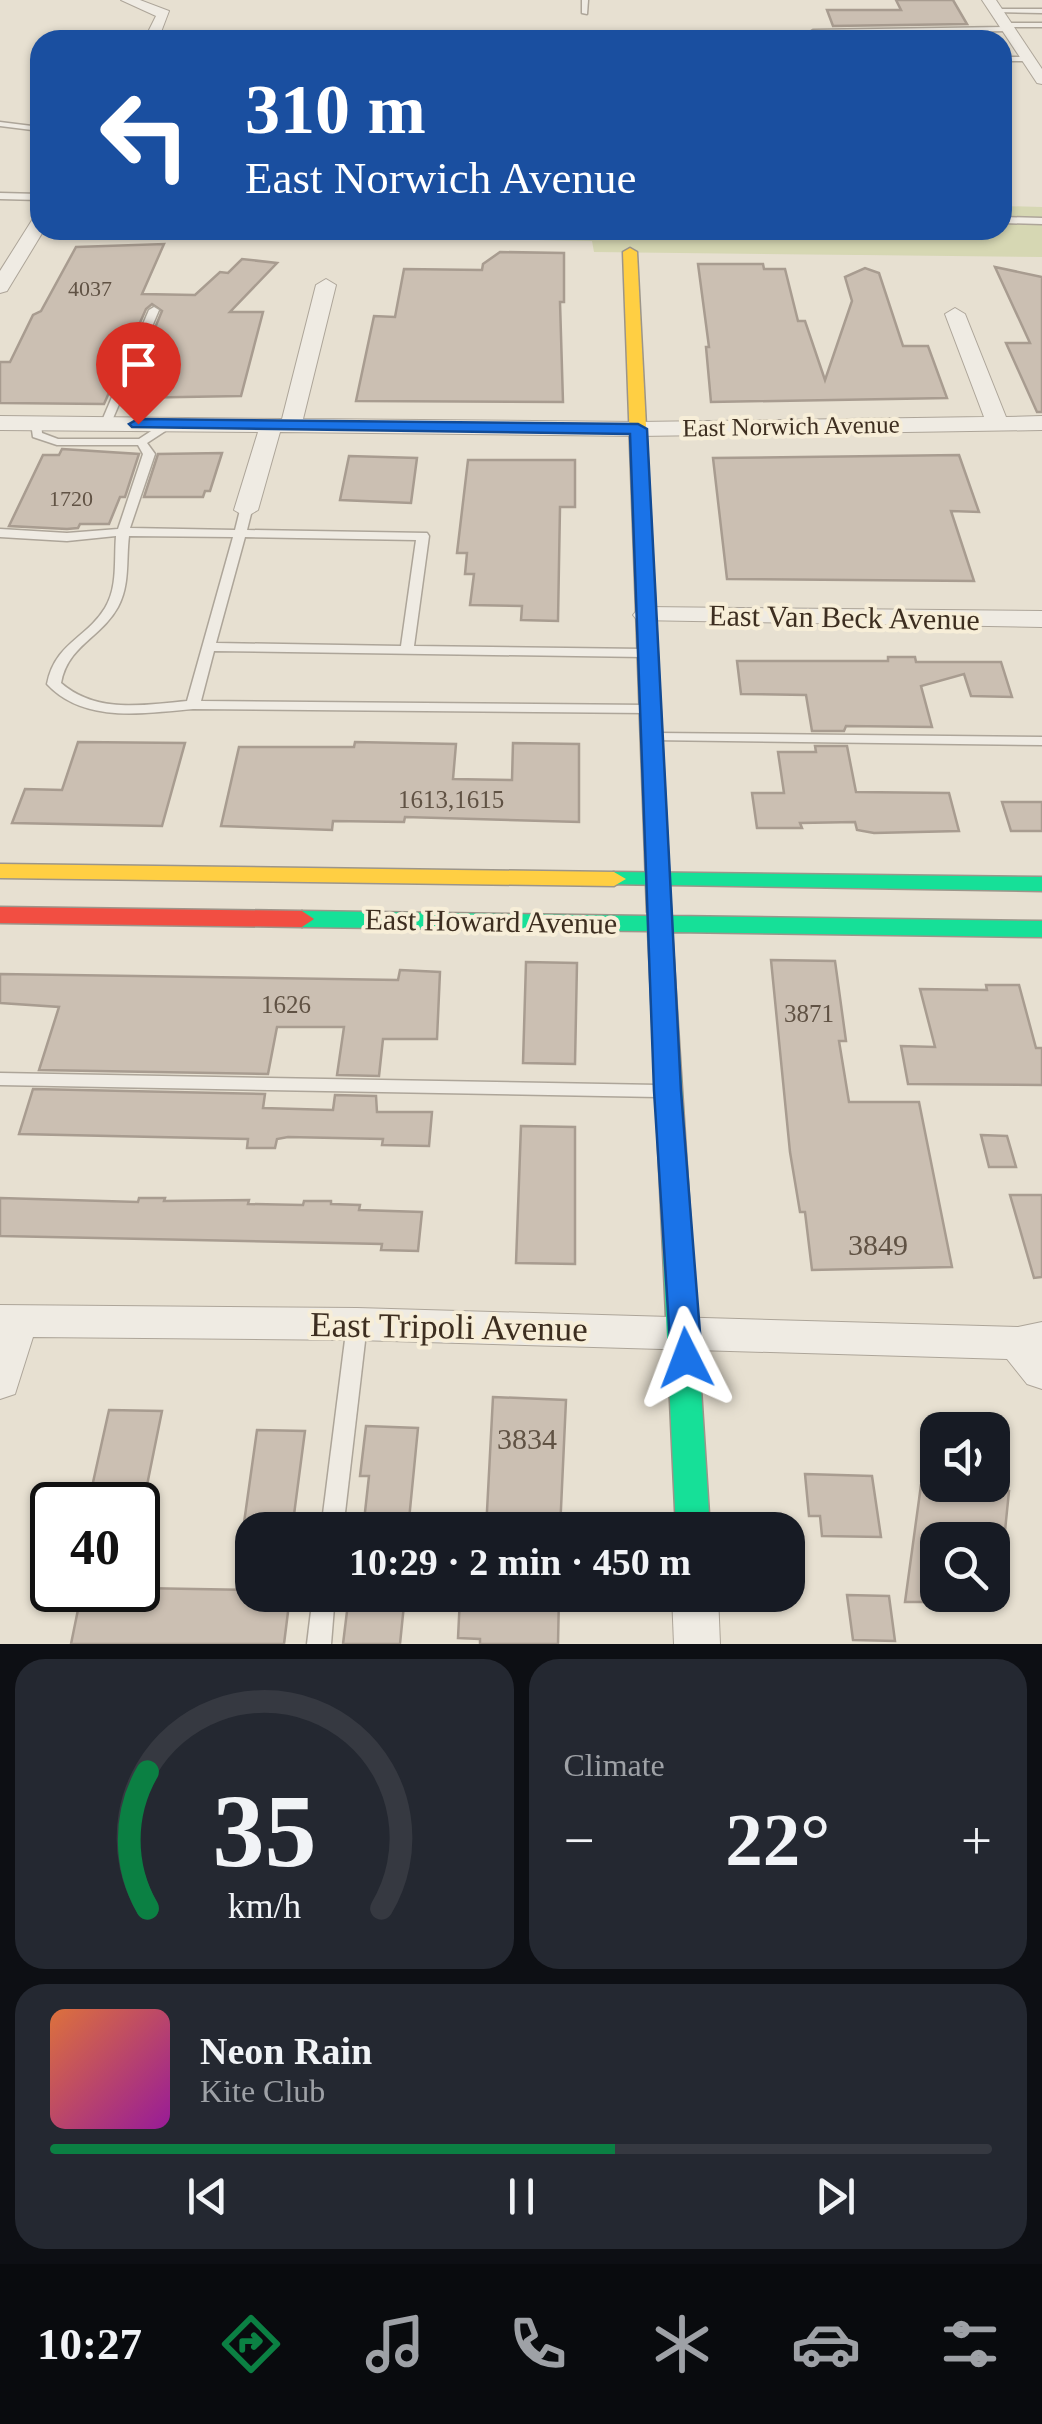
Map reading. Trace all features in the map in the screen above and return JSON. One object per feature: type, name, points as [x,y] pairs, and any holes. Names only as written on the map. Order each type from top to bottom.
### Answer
[{"type":"street","points":[[128,0],[160,10],[164,17],[157,30]]},
{"type":"street","points":[[1012,36],[1040,78]]},
{"type":"street","points":[[0,286],[30,237]]},
{"type":"street","points":[[630,252],[667,1091],[686,1332],[691,1512]]},
{"type":"street","points":[[246,510],[281,425],[326,286]]},
{"type":"street","points":[[954,314],[996,423]]},
{"type":"street","name":"East Norwich Avenue","points":[[0,422],[638,429],[1042,423]]},
{"type":"street","name":"East Van Beck Avenue","points":[[646,615],[1042,619]]},
{"type":"street","name":"East Howard Avenue","points":[[0,871],[1042,884]]},
{"type":"street","name":"East Howard Avenue","points":[[0,915],[1042,929]]},
{"type":"street","points":[[0,1382],[9,1321]]},
{"type":"street","name":"East Tripoli Avenue","points":[[9,1321],[686,1332],[1034,1351]]},
{"type":"street","points":[[696,1612],[697,1644]]},
{"type":"lane","points":[[585,0],[585,13]]},
{"type":"lane","points":[[837,30],[1042,11]]},
{"type":"lane","points":[[999,16],[1042,25]]},
{"type":"lane","points":[[1012,60],[1027,59]]},
{"type":"lane","points":[[0,124],[30,128]]},
{"type":"lane","points":[[0,196],[30,197]]},
{"type":"lane","points":[[1012,220],[1042,221]]},
{"type":"lane","points":[[106,424],[154,310]]},
{"type":"lane","points":[[36,423],[37,435],[58,442],[141,442],[169,424]]},
{"type":"lane","points":[[141,442],[149,454],[122,532],[123,574],[109,611],[66,652],[55,668],[54,684],[66,698],[99,708],[193,705],[652,710]]},
{"type":"lane","points":[[193,705],[246,510]]},
{"type":"lane","points":[[0,533],[67,537],[122,532],[423,536],[407,650]]},
{"type":"lane","points":[[208,648],[649,653]]},
{"type":"lane","points":[[652,736],[1042,741]]},
{"type":"lane","points":[[0,1079],[667,1091]]},
{"type":"lane","points":[[334,1512],[357,1324]]},
{"type":"lane","points":[[318,1644],[322,1612]]},
{"type":"green space","points":[[1012,206],[1042,207],[1042,257],[594,252],[592,241],[538,240],[1012,240]]},
{"type":"building","points":[[896,0],[953,0],[967,24],[833,26],[827,10],[901,10]]},
{"type":"building","points":[[164,244],[142,294],[195,295],[220,272],[228,273],[242,259],[277,263],[230,312],[263,312],[241,396],[126,398],[162,311],[152,304],[146,309],[104,404],[0,403],[0,362],[10,362],[33,315],[41,311],[76,247]]},
{"type":"building","points":[[500,252],[564,253],[564,302],[560,302],[563,402],[356,401],[374,316],[395,317],[404,269],[482,270],[483,264]]},
{"type":"building","points":[[698,264],[763,264],[764,269],[785,269],[798,321],[805,321],[825,380],[852,301],[845,277],[865,268],[879,273],[903,346],[928,346],[947,398],[711,402],[709,347]]},
{"type":"building","points":[[995,267],[1042,277],[1042,412],[1037,412],[1006,343],[1030,343]]},
{"type":"building","points":[[62,449],[139,454],[125,497],[120,497],[109,524],[80,524],[78,528],[67,529],[9,526],[43,455],[59,455]]},
{"type":"building","points":[[222,453],[210,491],[205,491],[203,497],[144,497],[158,454]]},
{"type":"building","points":[[959,455],[979,512],[951,511],[974,581],[727,579],[713,458]]},
{"type":"building","points":[[349,456],[417,458],[411,503],[340,500]]},
{"type":"building","points":[[468,460],[575,460],[575,507],[560,507],[558,621],[521,620],[522,606],[470,605],[474,574],[465,574],[467,553],[457,553]]},
{"type":"building","points":[[888,657],[915,657],[916,662],[1001,662],[1012,697],[971,696],[964,674],[921,686],[932,727],[846,726],[844,731],[812,731],[806,695],[741,694],[737,661],[888,661]]},
{"type":"building","points":[[78,742],[185,743],[162,826],[12,823],[25,789],[62,790]]},
{"type":"building","points":[[355,742],[456,744],[453,779],[512,780],[513,743],[579,744],[579,822],[405,817],[404,822],[333,821],[332,830],[221,826],[239,747],[354,747]]},
{"type":"building","points":[[815,746],[847,746],[856,792],[949,793],[959,831],[874,833],[857,830],[855,822],[757,828],[752,793],[784,793],[778,752],[816,752]]},
{"type":"building","points":[[1002,802],[1042,802],[1042,831],[1011,831]]},
{"type":"building","points":[[771,960],[835,961],[846,1041],[839,1041],[849,1102],[919,1102],[952,1267],[812,1270],[805,1212],[800,1212],[790,1152]]},
{"type":"building","points":[[526,962],[577,963],[575,1064],[523,1063]]},
{"type":"building","points":[[400,970],[440,972],[437,1039],[383,1039],[379,1076],[337,1075],[344,1027],[277,1027],[268,1074],[39,1070],[59,1007],[0,1003],[0,974],[398,980]]},
{"type":"building","points":[[986,985],[1019,985],[1036,1048],[1042,1048],[1042,1085],[908,1084],[901,1046],[935,1047],[920,989],[987,990]]},
{"type":"building","points":[[33,1089],[265,1094],[263,1108],[333,1110],[335,1095],[376,1096],[377,1112],[432,1112],[429,1146],[382,1145],[383,1139],[288,1137],[277,1139],[275,1148],[247,1148],[248,1139],[19,1134]]},
{"type":"building","points":[[521,1126],[575,1127],[575,1264],[516,1263]]},
{"type":"building","points":[[981,1135],[1007,1136],[1016,1167],[989,1167]]},
{"type":"building","points":[[1010,1195],[1042,1195],[1042,1277],[1034,1278]]},
{"type":"building","points":[[0,1198],[138,1202],[139,1198],[165,1198],[164,1201],[249,1200],[248,1204],[303,1205],[304,1201],[331,1201],[360,1205],[359,1210],[422,1212],[418,1251],[381,1250],[382,1244],[0,1236]]},
{"type":"building","points":[[493,1397],[566,1400],[561,1512],[487,1512]]},
{"type":"building","points":[[109,1410],[162,1411],[148,1482],[93,1482]]},
{"type":"building","points":[[366,1426],[418,1428],[410,1512],[365,1512],[369,1476],[360,1476]]},
{"type":"building","points":[[257,1430],[305,1431],[294,1512],[246,1512]]},
{"type":"building","points":[[805,1474],[872,1476],[881,1537],[822,1536],[820,1516],[809,1516]]},
{"type":"building","points":[[920,1492],[920,1502],[1008,1502],[1006,1522],[920,1522],[920,1602],[905,1602]]},
{"type":"building","points":[[160,1588],[235,1590],[235,1612],[288,1612],[284,1644],[71,1644],[78,1612],[160,1612]]},
{"type":"building","points":[[847,1595],[889,1596],[895,1641],[853,1640]]},
{"type":"building","points":[[347,1612],[403,1612],[400,1644],[343,1644]]},
{"type":"building","points":[[459,1612],[559,1612],[558,1644],[480,1644],[480,1639],[458,1638]]},
{"type":"traffic: fast","points":[[614,879],[1042,884]]},
{"type":"traffic: fast","points":[[659,912],[692,1512]]},
{"type":"traffic: fast","points":[[302,919],[1042,929]]},
{"type":"traffic: slow","points":[[630,252],[659,912]]},
{"type":"traffic: slow","points":[[0,871],[614,879]]},
{"type":"traffic: jam","points":[[0,915],[302,919]]},
{"type":"route","points":[[138,424],[638,429],[667,1091],[686,1358]]}]
